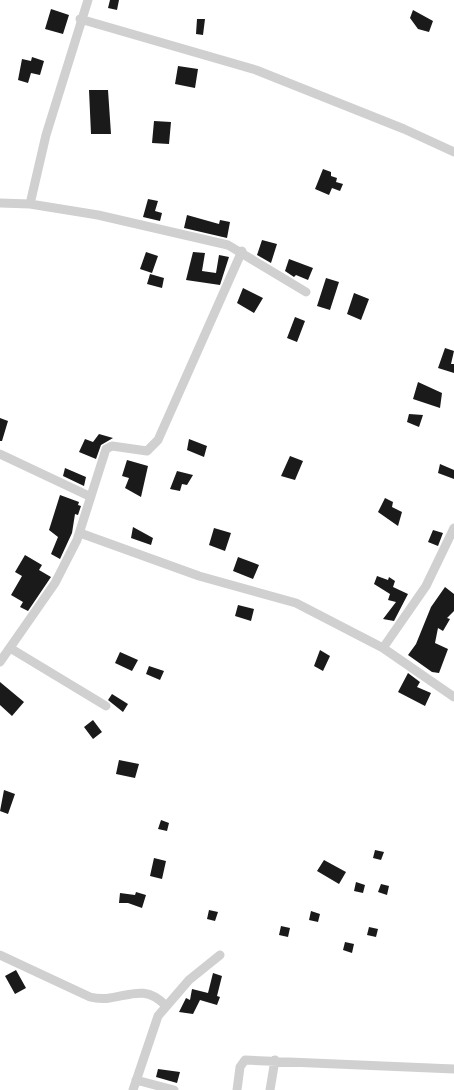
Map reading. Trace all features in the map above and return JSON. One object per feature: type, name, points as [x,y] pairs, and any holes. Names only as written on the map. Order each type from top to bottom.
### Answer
[{"type":"street","points":[[30,204],[46,135],[80,19],[88,0]]},
{"type":"street","points":[[80,19],[256,70],[404,129],[454,152]]},
{"type":"street","points":[[0,203],[30,204],[98,215],[206,239],[242,251],[306,292]]},
{"type":"street","points":[[0,662],[55,583],[80,533],[90,496],[108,447],[147,451],[154,447],[200,349],[242,251]]},
{"type":"street","points":[[0,454],[90,496]]},
{"type":"street","points":[[383,648],[426,586],[454,528]]},
{"type":"street","points":[[80,533],[199,576],[296,603],[383,648],[454,697]]},
{"type":"street","points":[[10,648],[106,706]]},
{"type":"street","points":[[133,1090],[155,1021],[165,1005],[189,980],[220,955]]},
{"type":"street","points":[[0,956],[90,997],[105,999],[145,992],[158,998],[165,1005]]},
{"type":"street","points":[[270,1090],[275,1060]]},
{"type":"street","points":[[237,1090],[243,1061],[275,1060],[454,1069]]},
{"type":"street","points":[[136,1080],[174,1090]]},
{"type":"building","points":[[110,0],[119,0],[117,10],[108,8]]},
{"type":"building","points":[[51,9],[69,15],[63,34],[45,29]]},
{"type":"building","points":[[413,10],[433,21],[429,32],[418,29],[410,18]]},
{"type":"building","points":[[197,19],[205,19],[203,35],[196,34]]},
{"type":"building","points":[[32,57],[44,61],[40,75],[31,73],[28,83],[18,80],[22,59],[31,61]]},
{"type":"building","points":[[178,66],[198,69],[195,88],[175,84]]},
{"type":"building","points":[[89,90],[108,90],[111,134],[91,134]]},
{"type":"building","points":[[154,121],[171,122],[169,144],[152,143]]},
{"type":"building","points":[[323,169],[331,172],[331,176],[337,178],[336,182],[343,184],[340,191],[332,188],[329,195],[315,189]]},
{"type":"building","points":[[148,199],[158,201],[155,211],[162,213],[160,221],[143,217]]},
{"type":"building","points":[[187,215],[219,224],[220,220],[230,222],[227,238],[184,228]]},
{"type":"building","points":[[262,240],[277,244],[271,263],[257,255]]},
{"type":"building","points":[[146,252],[158,256],[152,273],[140,269]]},
{"type":"building","points":[[193,252],[205,253],[202,271],[216,273],[219,255],[229,257],[220,285],[186,280]]},
{"type":"building","points":[[289,259],[313,268],[308,280],[296,275],[294,277],[285,271]]},
{"type":"building","points":[[150,274],[164,278],[162,288],[147,284]]},
{"type":"building","points":[[326,278],[339,282],[330,310],[317,306]]},
{"type":"building","points":[[243,288],[263,298],[254,313],[237,303]]},
{"type":"building","points":[[354,293],[369,299],[361,320],[347,314]]},
{"type":"building","points":[[295,317],[305,321],[297,342],[287,338]]},
{"type":"building","points":[[445,348],[454,351],[451,364],[454,364],[454,373],[438,368]]},
{"type":"building","points":[[418,382],[442,393],[440,408],[413,399]]},
{"type":"building","points":[[409,414],[423,415],[419,427],[407,422]]},
{"type":"building","points":[[0,418],[8,421],[2,441],[0,441]]},
{"type":"building","points":[[99,434],[113,438],[101,445],[96,459],[79,452],[85,439],[93,442]]},
{"type":"building","points":[[189,439],[207,446],[204,457],[187,450]]},
{"type":"building","points":[[290,456],[303,461],[295,480],[281,476]]},
{"type":"building","points":[[127,460],[148,466],[141,497],[125,488],[129,478],[122,476]]},
{"type":"building","points":[[440,464],[454,470],[454,479],[438,473]]},
{"type":"building","points":[[65,468],[86,477],[84,486],[63,476]]},
{"type":"building","points":[[177,471],[193,475],[187,485],[182,484],[180,491],[170,489]]},
{"type":"building","points":[[60,495],[79,502],[78,505],[81,506],[78,515],[75,514],[72,533],[60,559],[51,554],[58,537],[49,530]]},
{"type":"building","points":[[385,498],[393,502],[392,507],[402,512],[398,526],[378,512]]},
{"type":"building","points":[[133,527],[153,538],[151,545],[131,538]]},
{"type":"building","points":[[214,528],[231,533],[225,551],[209,545]]},
{"type":"building","points":[[433,530],[443,533],[438,546],[428,542]]},
{"type":"building","points":[[25,555],[42,565],[39,570],[51,577],[28,611],[20,607],[23,602],[11,595],[22,576],[15,572]]},
{"type":"building","points":[[238,557],[259,565],[253,579],[233,571]]},
{"type":"building","points":[[377,576],[388,580],[389,577],[395,581],[393,587],[408,594],[394,621],[383,619],[396,602],[388,600],[390,594],[374,584]]},
{"type":"building","points":[[445,587],[454,594],[454,611],[447,618],[450,619],[443,631],[438,628],[435,643],[448,649],[439,673],[432,672],[408,655],[416,644],[431,607]]},
{"type":"building","points":[[238,605],[254,609],[251,621],[235,616]]},
{"type":"building","points":[[320,650],[330,656],[323,671],[314,666]]},
{"type":"building","points":[[120,652],[138,660],[132,671],[115,663]]},
{"type":"building","points":[[149,666],[164,671],[160,680],[146,674]]},
{"type":"building","points":[[408,673],[420,682],[417,687],[431,693],[425,706],[398,692]]},
{"type":"building","points":[[0,682],[24,702],[12,716],[0,705]]},
{"type":"building","points":[[112,694],[128,704],[123,712],[108,700]]},
{"type":"building","points":[[93,720],[102,732],[93,739],[84,727]]},
{"type":"building","points":[[119,760],[139,764],[135,778],[116,774]]},
{"type":"building","points":[[4,790],[15,794],[8,814],[0,811]]},
{"type":"building","points":[[161,820],[169,823],[167,831],[158,829]]},
{"type":"building","points":[[375,850],[384,852],[381,860],[373,858]]},
{"type":"building","points":[[154,858],[166,861],[162,879],[150,876]]},
{"type":"building","points":[[324,860],[346,872],[339,884],[317,871]]},
{"type":"building","points":[[356,882],[365,885],[363,893],[354,891]]},
{"type":"building","points":[[381,884],[389,886],[387,895],[378,892]]},
{"type":"building","points":[[136,892],[146,895],[142,908],[128,903],[119,903],[120,893],[135,895]]},
{"type":"building","points":[[209,910],[218,912],[215,921],[207,919]]},
{"type":"building","points":[[311,911],[320,914],[318,922],[309,920]]},
{"type":"building","points":[[281,926],[290,928],[288,937],[279,935]]},
{"type":"building","points":[[369,927],[378,929],[376,937],[367,935]]},
{"type":"building","points":[[345,942],[354,944],[352,953],[343,950]]},
{"type":"building","points":[[16,970],[26,988],[15,994],[5,976]]},
{"type":"building","points":[[213,973],[222,976],[217,1005],[200,1000],[193,1014],[179,1012],[186,998],[190,1000],[192,989],[208,993]]},
{"type":"building","points":[[158,1069],[180,1072],[177,1083],[156,1077]]}]
